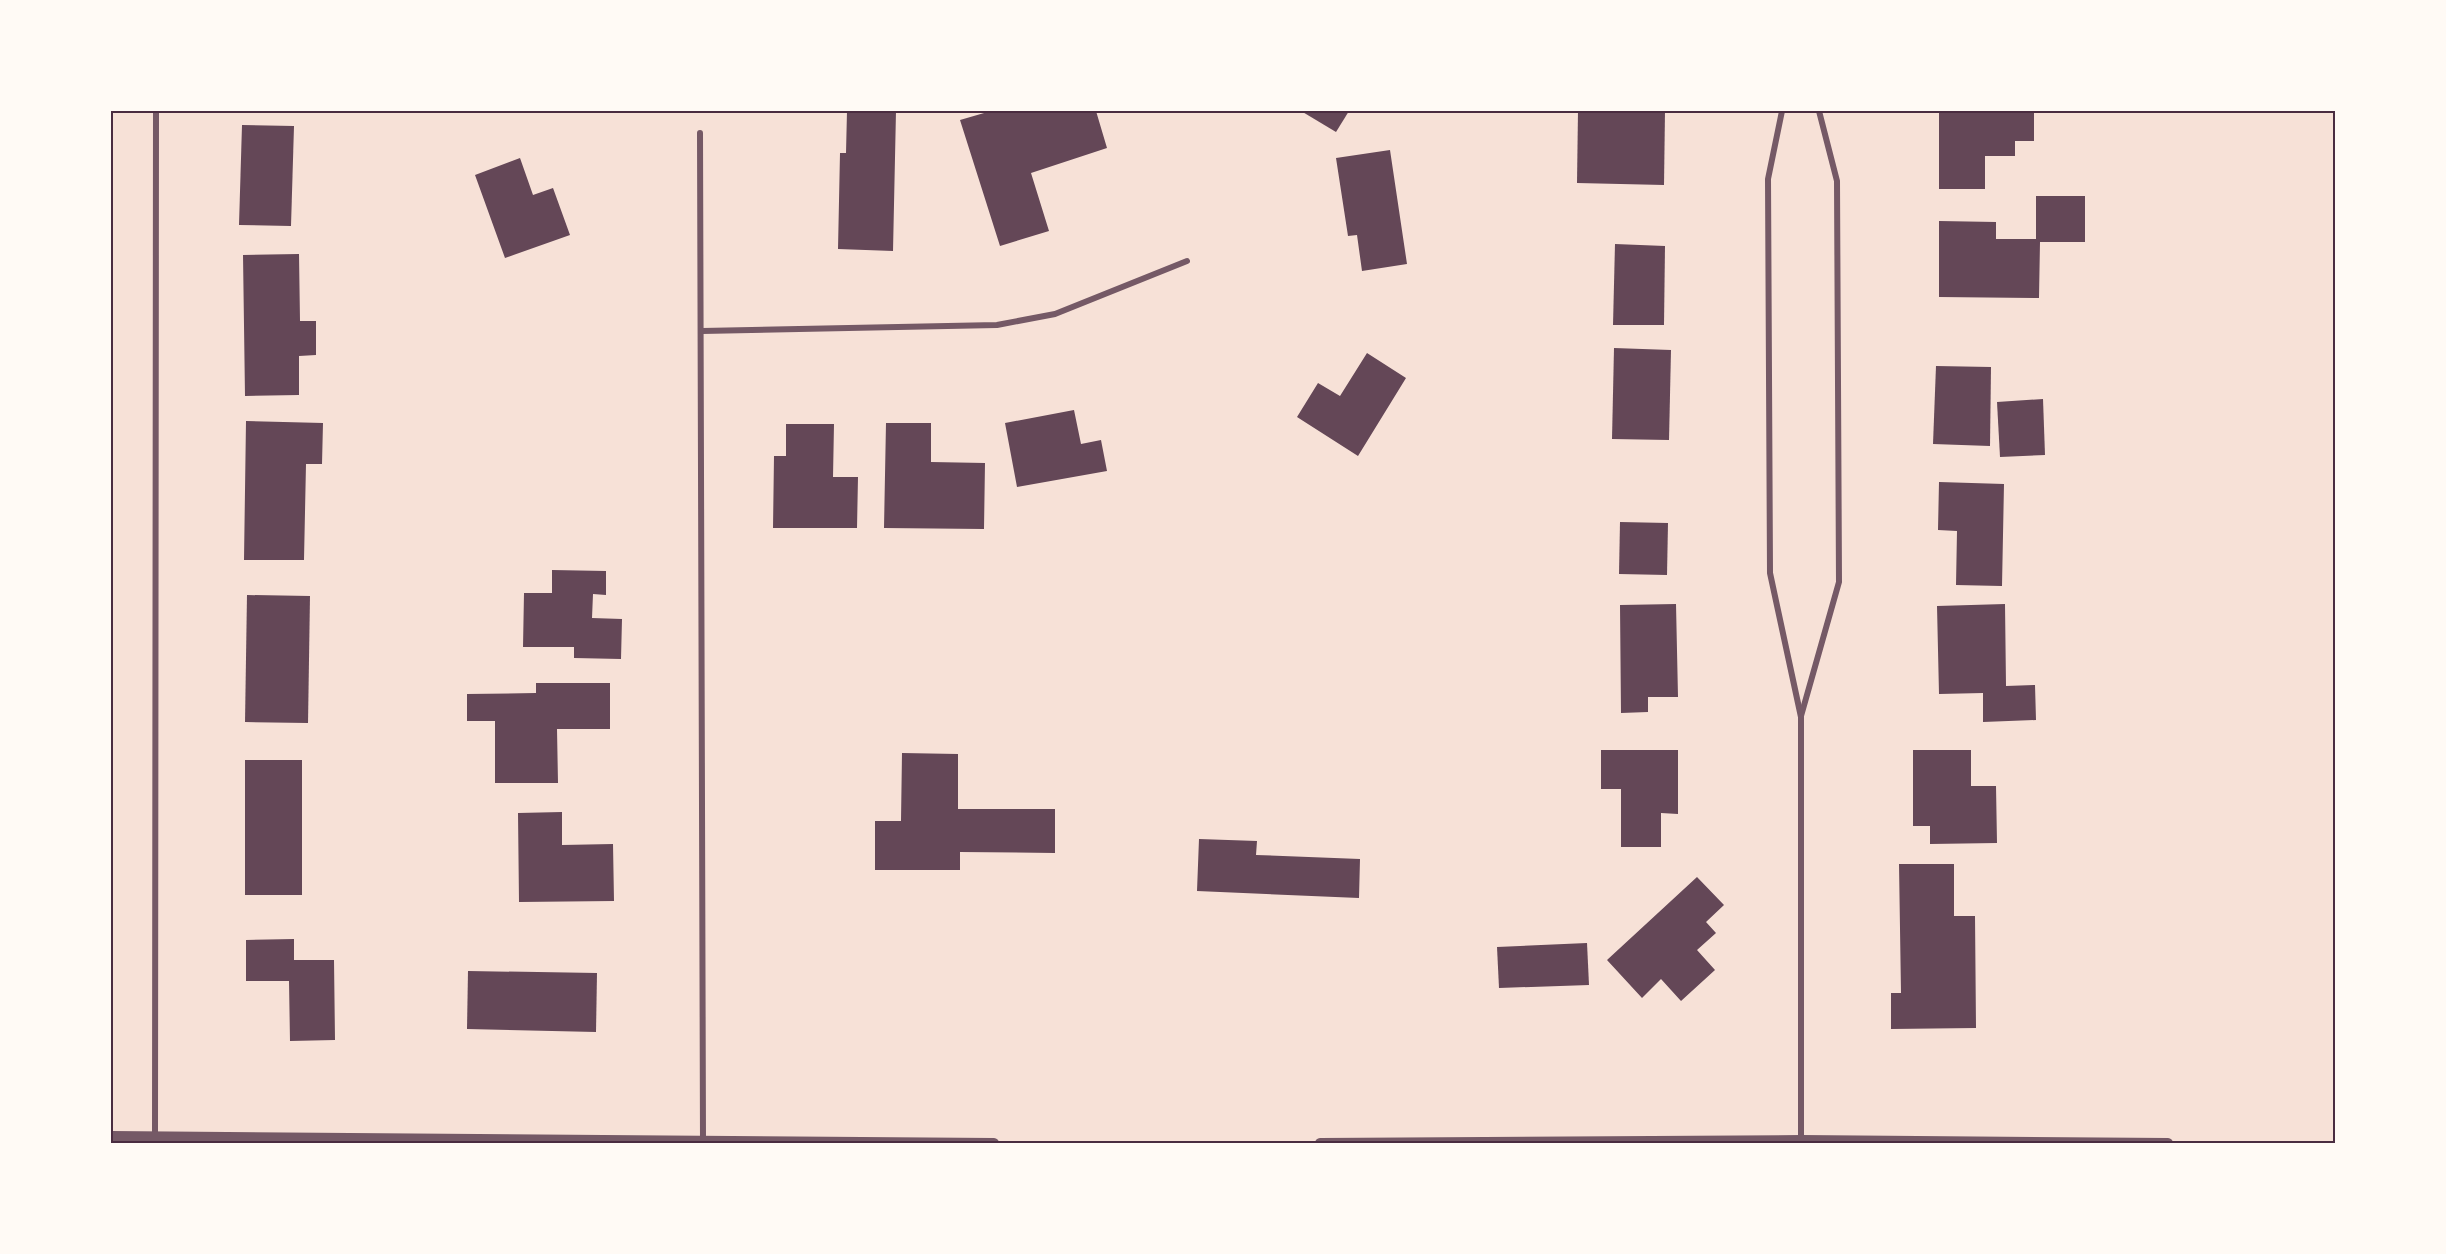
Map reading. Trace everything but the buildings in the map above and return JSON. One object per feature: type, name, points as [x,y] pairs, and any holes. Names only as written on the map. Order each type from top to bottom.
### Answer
[{"type":"street","points":[[155,1137],[156,111]]},
{"type":"street","points":[[1782,111],[1768,179],[1770,573],[1801,717],[1801,1140]]},
{"type":"street","points":[[1801,717],[1839,582],[1837,182],[1819,111]]},
{"type":"street","points":[[700,134],[703,1140]]},
{"type":"street","points":[[702,331],[997,325],[1054,314],[1187,261]]},
{"type":"street","points":[[111,1136],[994,1143]]},
{"type":"street","points":[[1320,1143],[1801,1140],[2168,1143]]}]
